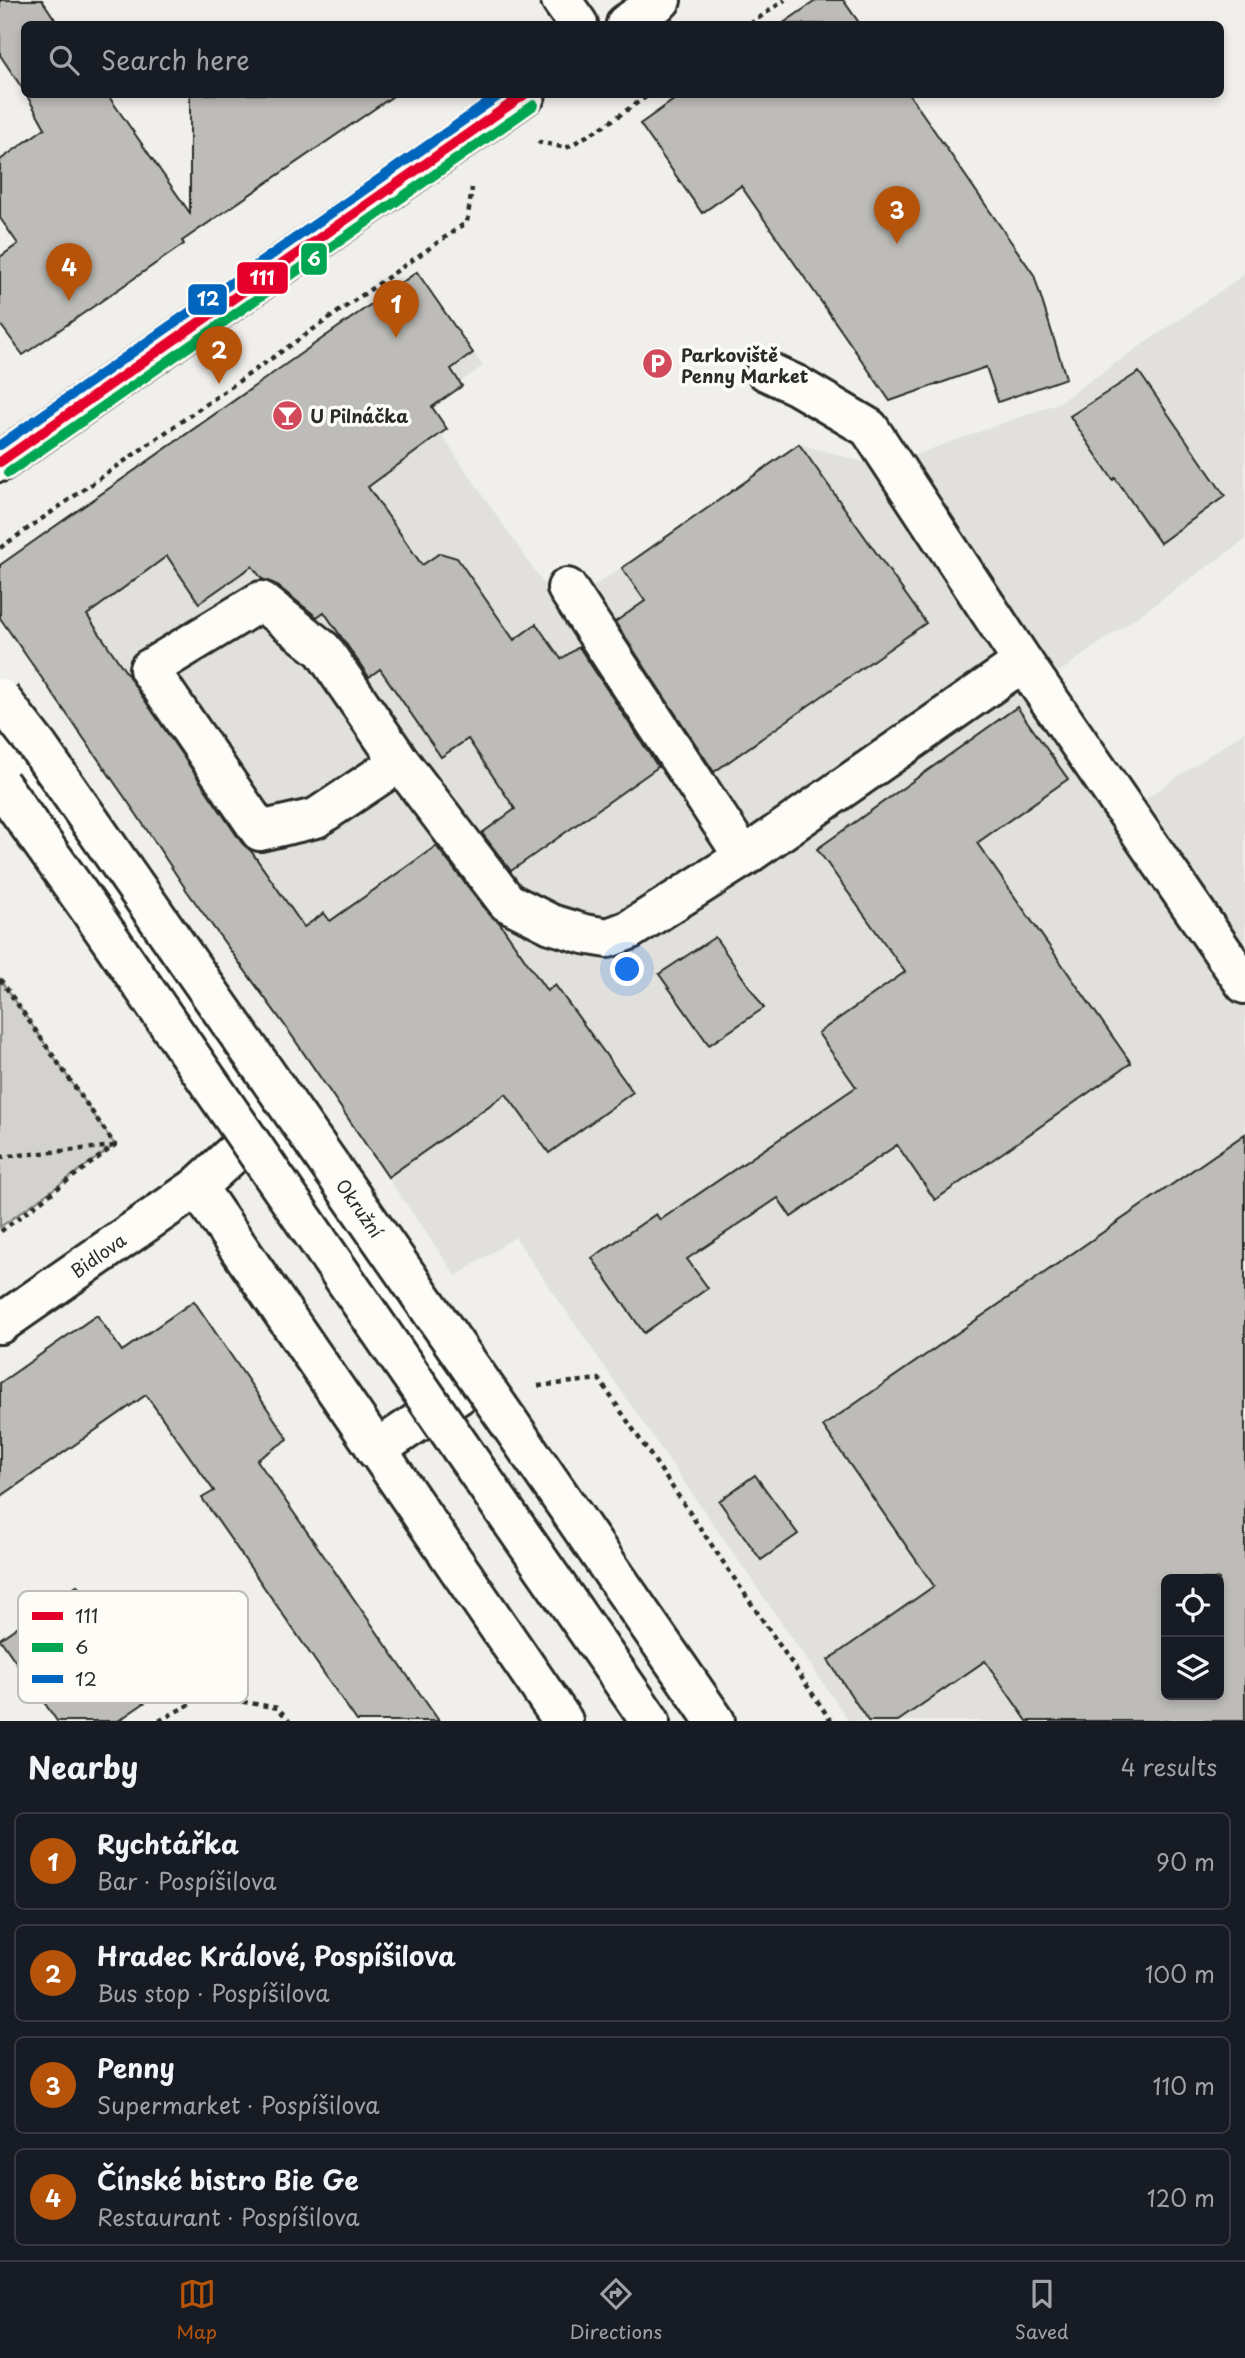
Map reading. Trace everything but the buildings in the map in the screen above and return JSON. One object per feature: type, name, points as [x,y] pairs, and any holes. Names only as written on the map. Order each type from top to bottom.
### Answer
[{"type":"main road","points":[[561,0],[576,21]]},
{"type":"main road","points":[[630,21],[661,0]]},
{"type":"main road","points":[[0,462],[520,98]]},
{"type":"main road","points":[[766,371],[796,385],[869,428],[1023,662],[1245,984]]},
{"type":"main road","points":[[567,588],[744,857]]},
{"type":"main road","points":[[400,762],[316,818],[260,831],[149,669],[261,601],[323,650],[400,762],[507,902],[551,924],[608,938],[629,930],[744,857],[1023,662]]},
{"type":"main road","name":"Okružní","points":[[0,698],[54,771],[715,1721]]},
{"type":"main road","points":[[0,742],[270,1121],[458,1395],[376,1450]]},
{"type":"main road","points":[[0,784],[104,930],[650,1721]]},
{"type":"main road","name":"Bidlova","points":[[0,1324],[197,1187],[270,1121]]},
{"type":"main road","points":[[197,1187],[563,1721]]},
{"type":"path","points":[[754,21],[785,0]]},
{"type":"path","points":[[529,150],[540,142],[566,148],[644,98]]},
{"type":"path","points":[[0,548],[467,222],[471,188],[483,181]]},
{"type":"path","points":[[0,979],[115,1145]]},
{"type":"path","points":[[0,1157],[115,1145]]},
{"type":"path","points":[[0,1232],[115,1145]]},
{"type":"path","points":[[535,1387],[599,1379],[831,1721]]},
{"type":"path","points":[[159,1721],[192,1703]]},
{"type":"path","points":[[248,1703],[278,1708],[289,1721]]},
{"type":"shaded area","points":[[417,272],[483,366],[423,408],[561,609],[799,444],[882,467],[1058,403],[1245,274],[1245,540],[1055,675],[1144,800],[1245,731],[1245,1721],[849,1721],[515,1237],[456,1276],[0,618],[0,565]]},
{"type":"shaded area","points":[[0,979],[115,1145],[0,1227]]},
{"type":"transit line","name":"12","points":[[0,445],[495,98]]},
{"type":"transit line","name":"111","points":[[0,462],[519,98]]},
{"type":"transit line","name":"6","points":[[8,473],[534,105]]},
{"type":"place","name":"Penny","points":[[897,244]]},
{"type":"place","name":"Čínské bistro Bie Ge","points":[[69,301]]},
{"type":"place","name":"Rychtářka","points":[[396,338]]},
{"type":"place","name":"Parkoviště Penny Market","points":[[658,364]]},
{"type":"place","name":"Hradec Králové, Pospíšilova","points":[[219,384]]},
{"type":"place","name":"U Pilnáčka","points":[[287,415]]}]
